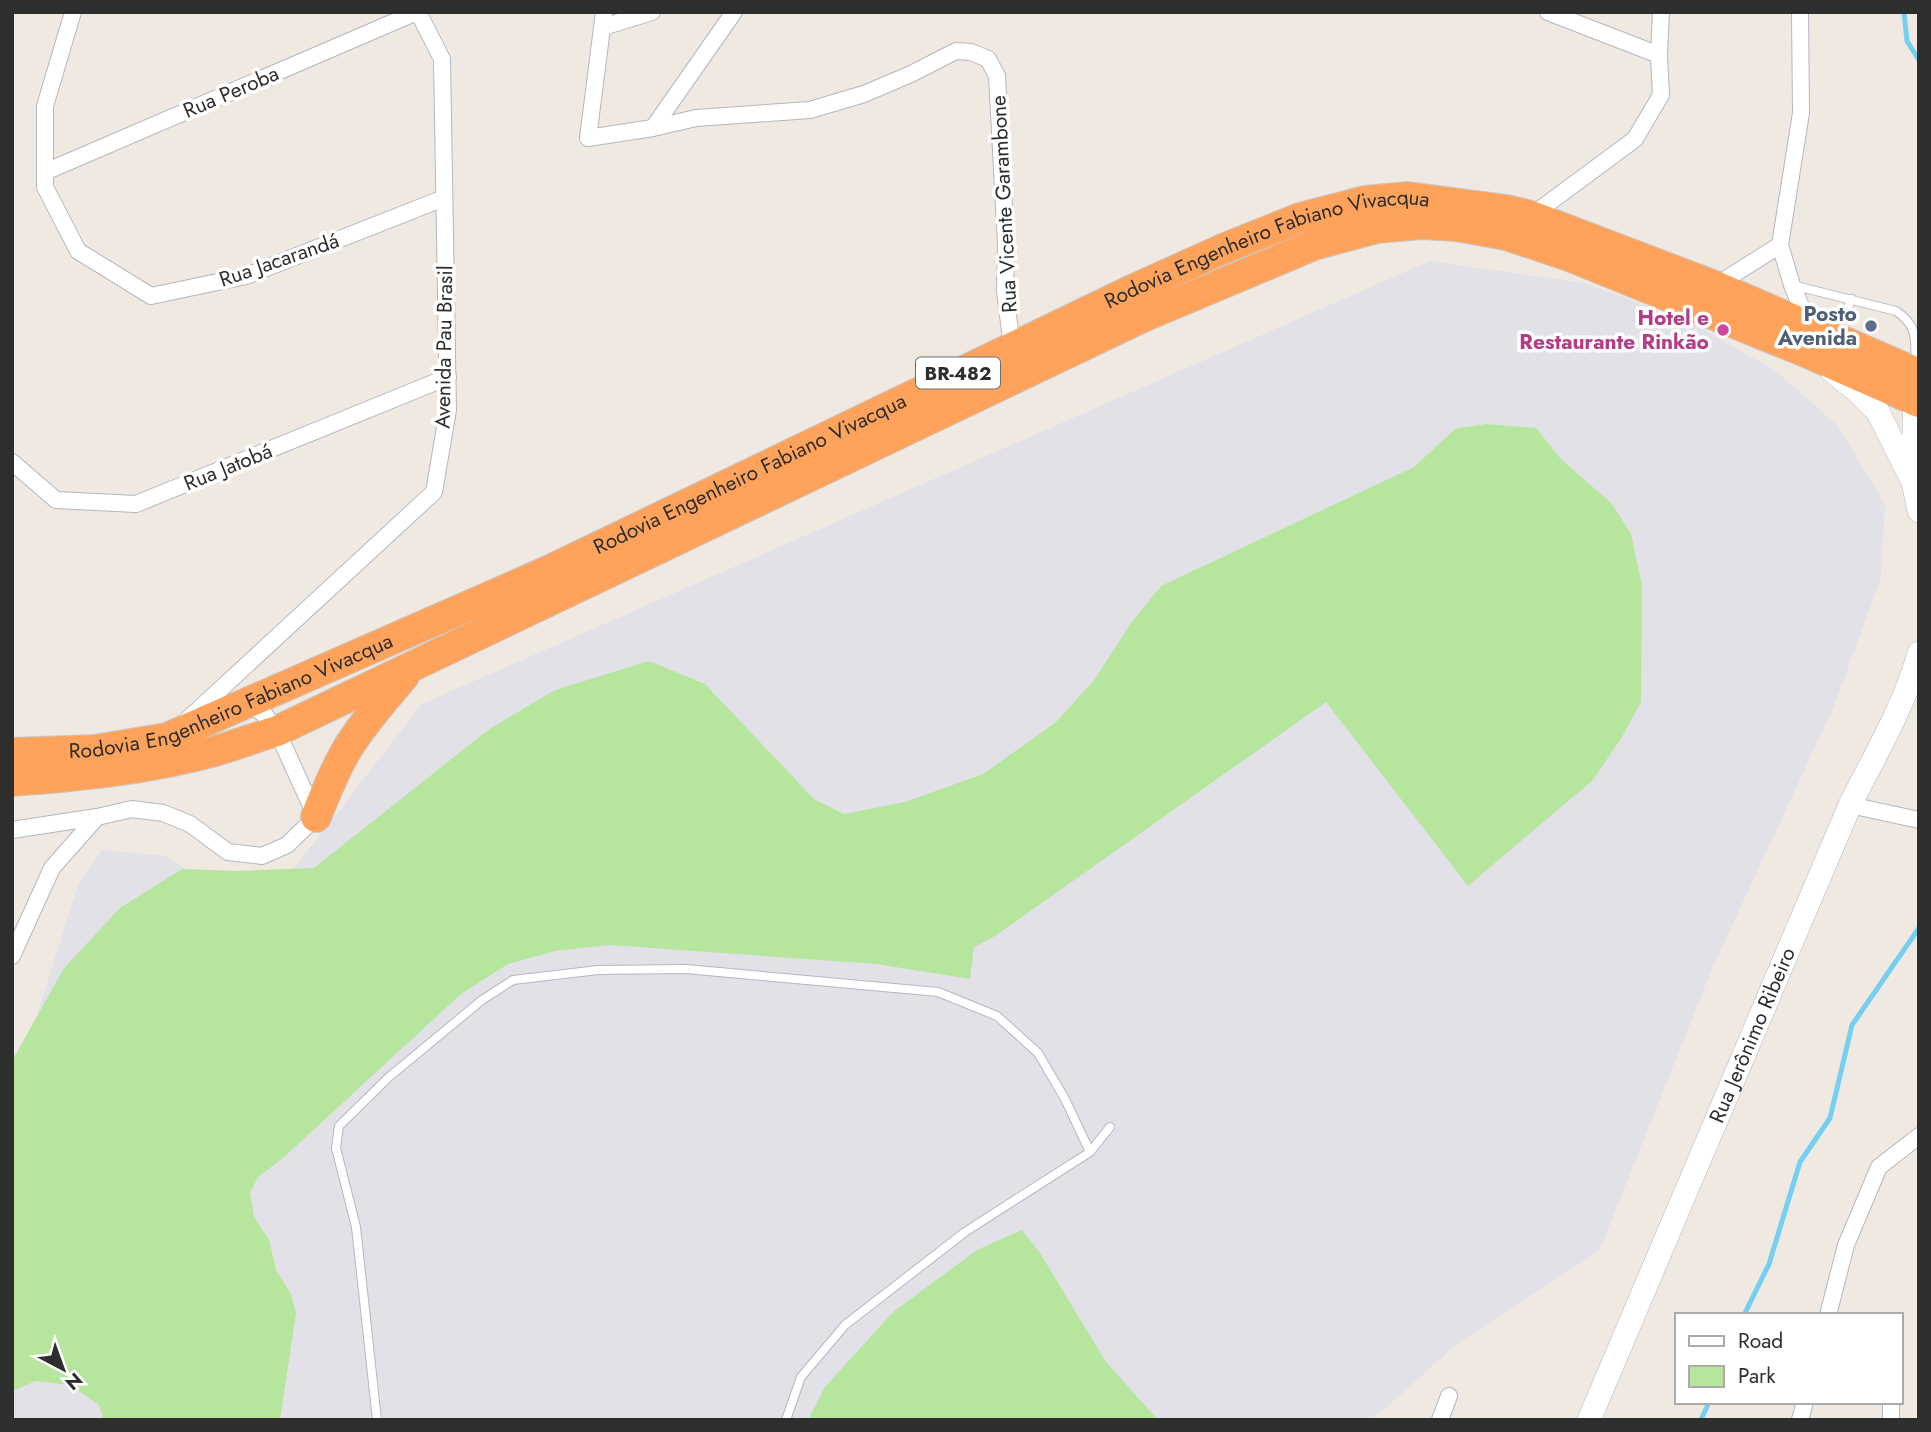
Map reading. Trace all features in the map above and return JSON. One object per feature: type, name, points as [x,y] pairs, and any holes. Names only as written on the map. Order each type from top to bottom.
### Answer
[{"type":"highway","name":"Rodovia Engenheiro Fabiano Vivacqua","points":[[12,753],[94,750],[167,738],[548,571],[838,430],[1225,248],[1300,218],[1365,201],[1408,197],[1531,216],[1715,286],[1916,394]]},
{"type":"highway","name":"Rodovia Engenheiro Fabiano Vivacqua","points":[[12,780],[57,778],[139,767],[215,751],[277,730],[1143,317],[1314,245],[1377,228],[1421,224],[1456,226],[1506,235],[1817,340]]},
{"type":"highway","points":[[1134,289],[1143,317]]},
{"type":"highway","points":[[838,430],[851,458]]},
{"type":"highway","points":[[519,614],[548,571]]},
{"type":"highway","points":[[316,817],[346,751],[364,724],[411,668]]},
{"type":"street","name":"Rua Jacarandá","points":[[73,12],[45,106],[44,187],[78,251],[151,296],[246,276],[444,198]]},
{"type":"street","name":"Rua Peroba","points":[[45,172],[417,12]]},
{"type":"street","name":"Avenida Pau Brasil","points":[[167,738],[435,492],[448,410],[442,58],[417,12]]},
{"type":"street","points":[[604,20],[652,12]]},
{"type":"street","points":[[653,128],[734,12]]},
{"type":"street","points":[[1548,12],[1659,55]]},
{"type":"street","points":[[1531,216],[1636,139],[1661,95],[1661,12]]},
{"type":"street","points":[[1800,12],[1801,113],[1780,245],[1792,285],[1817,340],[1858,392],[1878,412],[1913,482]]},
{"type":"street","name":"Rua Vicente Garambone","points":[[604,20],[588,138],[696,118],[810,110],[864,94],[956,51],[971,52],[988,59],[997,76],[1006,219],[1005,291],[1012,347]]},
{"type":"street","points":[[1715,286],[1780,245]]},
{"type":"street","name":"Rua Jatobá","points":[[12,462],[56,500],[136,504],[448,377]]},
{"type":"street","points":[[1878,412],[1916,394],[1913,482],[1919,511]]},
{"type":"street","name":"Rua Jerônimo Ribeiro","points":[[1589,1420],[1850,805],[1887,730],[1919,653]]},
{"type":"street","points":[[12,830],[132,809],[163,813],[190,824],[228,852],[262,856],[287,845],[316,817],[277,730],[265,715],[248,703]]},
{"type":"street","points":[[1850,805],[1919,820]]},
{"type":"street","points":[[12,956],[52,868],[97,817]]},
{"type":"street","points":[[1829,1313],[1846,1245],[1879,1167],[1919,1136]]},
{"type":"street","points":[[1440,1420],[1449,1396]]},
{"type":"lane","points":[[1792,285],[1896,311],[1909,320],[1913,329],[1916,394]]},
{"type":"lane","points":[[1817,340],[1852,299]]},
{"type":"lane","points":[[377,1420],[356,1227],[336,1147],[339,1126],[389,1077],[482,1000],[513,979],[598,970],[686,970],[938,992],[997,1016],[1038,1053],[1065,1099],[1090,1152]]},
{"type":"lane","points":[[786,1420],[801,1377],[845,1325],[965,1233],[1090,1152],[1110,1127]]},
{"type":"shaded area","points":[[1430,261],[1583,283],[1686,320],[1776,371],[1838,426],[1885,504],[1881,578],[1834,706],[1711,971],[1599,1251],[1457,1344],[1372,1420],[12,1420],[12,1079],[37,1014],[79,882],[102,850],[165,856],[218,889],[292,871],[422,704]]},
{"type":"green space","points":[[1486,424],[1536,428],[1560,458],[1612,504],[1631,534],[1642,586],[1641,702],[1622,737],[1593,780],[1468,886],[1326,702],[995,936],[974,947],[970,979],[876,964],[609,945],[555,951],[508,964],[461,994],[283,1158],[258,1177],[250,1193],[254,1217],[269,1240],[276,1270],[291,1294],[296,1313],[280,1420],[104,1420],[99,1405],[70,1385],[36,1381],[12,1391],[12,1061],[64,968],[120,908],[182,869],[238,871],[314,868],[488,730],[555,690],[649,661],[705,684],[814,799],[844,814],[905,802],[983,774],[1056,722],[1095,679],[1131,623],[1161,586],[1414,467],[1455,429]]},
{"type":"green space","points":[[1022,1230],[1040,1253],[1106,1362],[1158,1420],[808,1420],[825,1387],[893,1312],[977,1250]]},
{"type":"waterway","points":[[1904,12],[1907,41],[1919,60]]},
{"type":"waterway","points":[[1745,1313],[1769,1264],[1800,1162],[1830,1118],[1852,1025],[1919,928]]},
{"type":"waterway","points":[[1701,1420],[1708,1404]]},
{"type":"place","name":"Posto Avenida","points":[[1871,326]]},
{"type":"place","name":"Hotel e Restaurante Rinkão","points":[[1723,330]]}]
